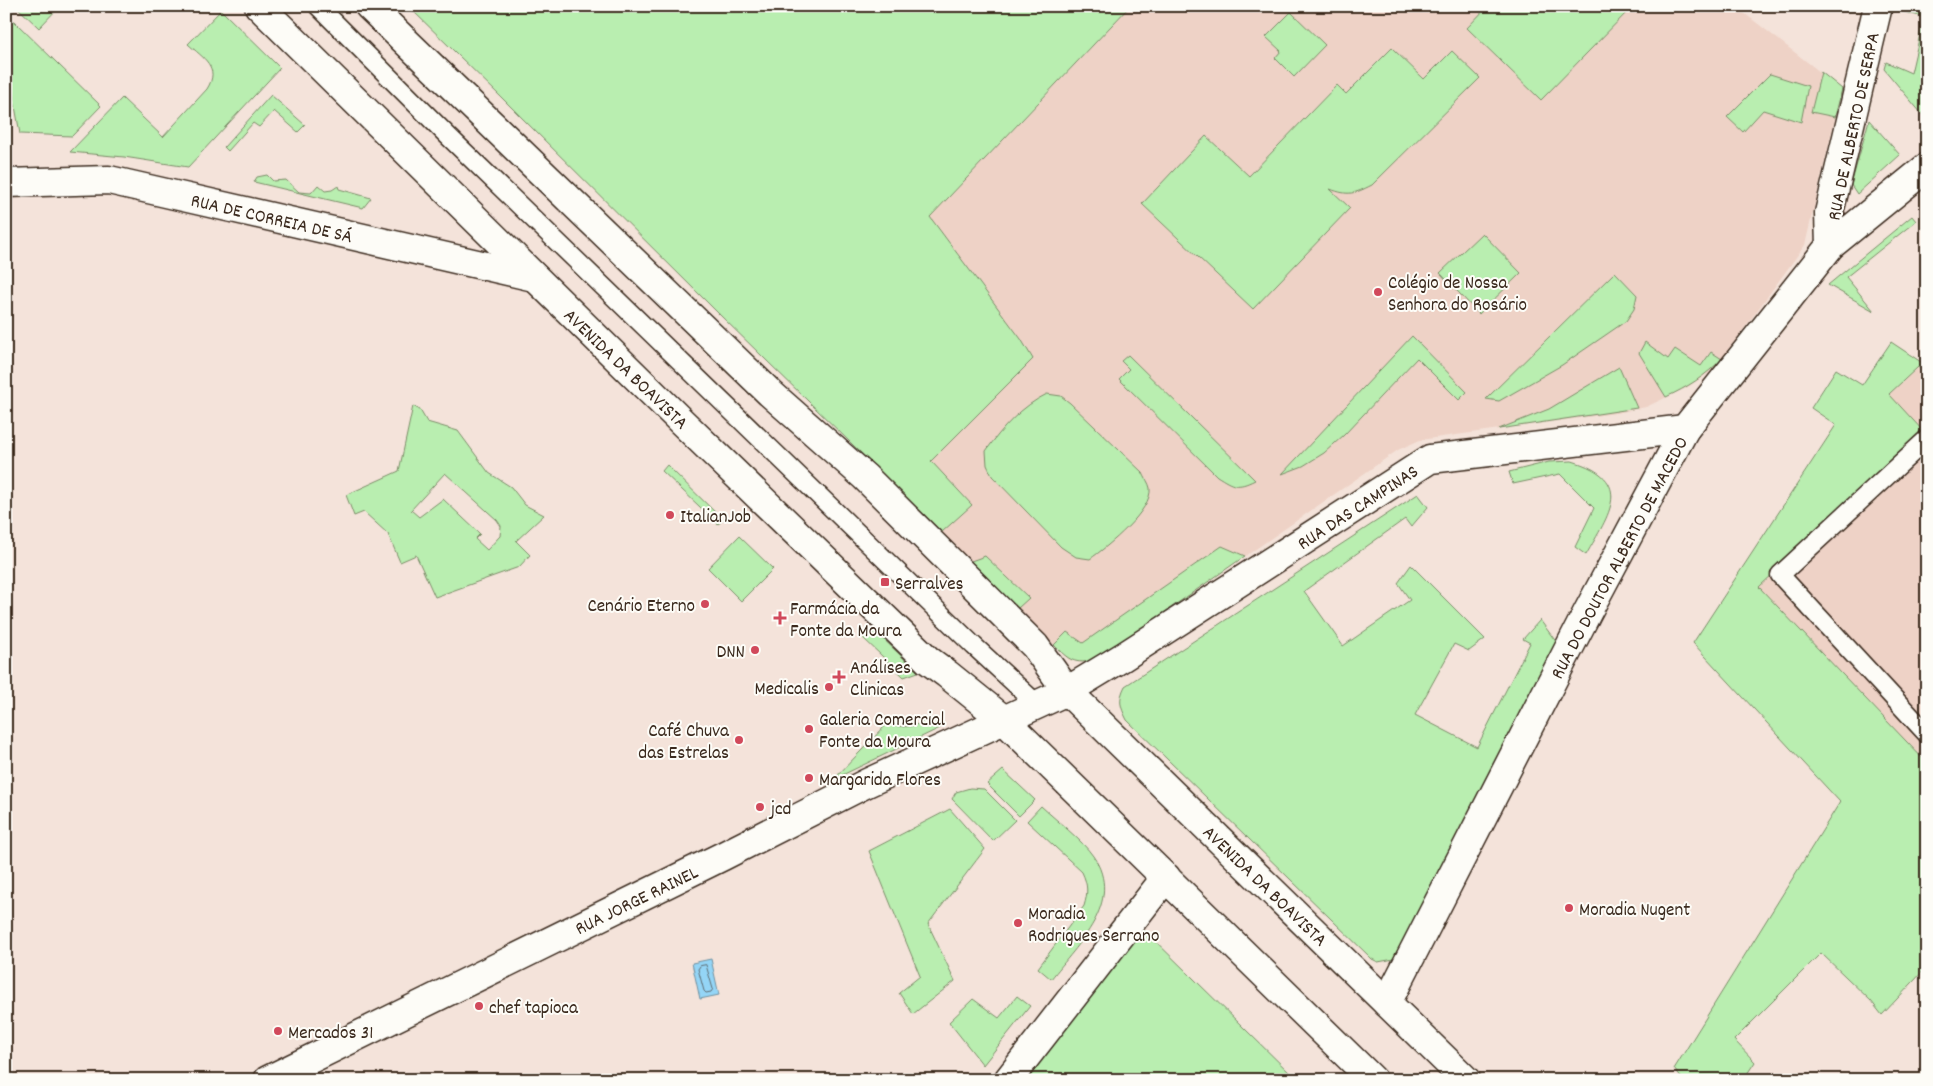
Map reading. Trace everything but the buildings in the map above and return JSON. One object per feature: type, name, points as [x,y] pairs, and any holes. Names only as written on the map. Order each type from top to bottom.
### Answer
[{"type":"street","name":"AVENIDA DA BOAVISTA","points":[[259,6],[534,278],[928,660],[1004,720],[1373,1080]]},
{"type":"street","name":"AVENIDA DA BOAVISTA","points":[[369,6],[770,393],[865,476],[1035,646],[1067,691],[1466,1080]]},
{"type":"street","name":"RUA DE ALBERTO DE SERPA","points":[[1830,246],[1830,213],[1878,6]]},
{"type":"street","name":"RUA DO DOUTOR ALBERTO DE MACEDO","points":[[1388,1003],[1584,619],[1684,429],[1830,246],[1927,167]]},
{"type":"street","name":"RUA DE CORREIA DE SÁ","points":[[6,183],[109,180],[534,278]]},
{"type":"street","name":"RUA DAS CAMPINAS","points":[[1067,691],[1123,657],[1430,459],[1684,429]]},
{"type":"street","points":[[1004,720],[1067,691]]},
{"type":"street","name":"RUA JORGE RAINEL","points":[[268,1080],[867,783],[1004,720]]},
{"type":"street","points":[[1008,1080],[1166,877]]},
{"type":"lane","points":[[318,6],[448,136],[949,623],[1038,705]]},
{"type":"lane","points":[[1927,440],[1780,575],[1927,734]]},
{"type":"shaded area","name":"Colégio de Nossa Senhora do Rosário","points":[[1130,6],[1735,6],[1842,89],[1805,245],[1722,359],[1709,373],[1686,388],[1646,407],[1616,413],[1420,440],[1398,450],[1096,660],[1082,663],[1069,660],[884,474],[1021,339],[930,217]]},
{"type":"shaded area","points":[[1891,342],[1927,366],[1927,895],[1693,643]]},
{"type":"green space","points":[[16,6],[60,6],[39,28]]},
{"type":"green space","points":[[408,6],[1130,6],[930,217],[1021,339],[1033,359],[931,461],[972,505],[942,532]]},
{"type":"green space","points":[[1488,6],[1633,6],[1541,100],[1467,28]]},
{"type":"green space","points":[[1901,6],[1927,6],[1927,120],[1884,69],[1886,62],[1911,73],[1924,17],[1900,11]]},
{"type":"green space","points":[[221,10],[280,68],[188,167],[124,157],[70,152],[122,98],[163,137],[207,89],[211,81],[211,69],[208,64],[188,44]]},
{"type":"green space","points":[[1291,12],[1325,45],[1294,77],[1275,58],[1281,51],[1266,37]]},
{"type":"green space","points":[[14,21],[101,106],[72,136],[20,134],[6,55],[6,23]]},
{"type":"green space","points":[[1392,48],[1424,79],[1452,51],[1480,78],[1372,185],[1351,193],[1342,193],[1330,189],[1350,208],[1253,309],[1142,204],[1206,136],[1249,176],[1337,85],[1346,94]]},
{"type":"green space","points":[[1821,72],[1842,89],[1835,117],[1811,112]]},
{"type":"green space","points":[[1770,74],[1808,86],[1801,122],[1763,110],[1743,132],[1727,117]]},
{"type":"green space","points":[[271,95],[305,125],[298,132],[274,111],[259,127],[253,123],[228,151],[224,147]]},
{"type":"green space","points":[[1869,120],[1900,155],[1857,194],[1851,185]]},
{"type":"green space","points":[[267,175],[273,181],[286,180],[299,192],[311,193],[318,185],[325,191],[332,190],[338,186],[339,189],[371,198],[363,208],[254,182],[257,177]]},
{"type":"green space","points":[[1912,216],[1916,221],[1846,277],[1874,311],[1828,285]]},
{"type":"green space","points":[[1482,233],[1521,273],[1479,314],[1440,273]]},
{"type":"green space","points":[[1615,272],[1637,295],[1634,309],[1626,321],[1562,365],[1499,401],[1486,399]]},
{"type":"green space","points":[[1412,336],[1467,392],[1459,400],[1417,358],[1344,435],[1324,453],[1303,466],[1282,474]]},
{"type":"green space","points":[[1645,342],[1668,359],[1675,349],[1701,366],[1711,352],[1722,359],[1696,381],[1666,397],[1639,353]]},
{"type":"green space","points":[[1891,342],[1927,366],[1927,376],[1918,367],[1889,394],[1924,432],[1759,587],[1927,763],[1927,967],[1882,1015],[1871,1001],[1821,953],[1734,1040],[1755,1062],[1743,1080],[1683,1080],[1674,1069],[1840,802],[1693,643],[1836,425],[1811,408],[1836,369],[1862,385]]},
{"type":"green space","points":[[1128,355],[1255,480],[1244,485],[1235,485],[1217,476],[1119,379],[1129,369],[1121,361]]},
{"type":"green space","points":[[1619,367],[1637,408],[1499,429],[1549,409]]},
{"type":"green space","points":[[1047,394],[1061,396],[1070,403],[1143,473],[1149,484],[1149,497],[1137,517],[1107,546],[1090,559],[1076,557],[1061,547],[992,476],[987,465],[986,451],[999,434],[1021,411]]},
{"type":"green space","points":[[413,406],[420,410],[427,422],[458,431],[489,473],[511,487],[525,505],[544,515],[516,541],[530,555],[519,567],[435,597],[416,555],[400,562],[388,534],[364,512],[354,516],[346,495],[399,471]],"holes":[[[445,473],[497,520],[501,526],[500,536],[487,550],[475,539],[480,534],[443,499],[419,517],[411,510]]]},
{"type":"green space","points":[[1572,461],[1592,469],[1604,478],[1611,488],[1612,500],[1609,512],[1586,555],[1575,547],[1594,508],[1560,474],[1513,484],[1509,472],[1549,462]]},
{"type":"green space","points":[[667,465],[723,520],[718,524],[662,471]]},
{"type":"green space","points":[[1418,494],[1428,507],[1411,527],[1405,519],[1304,591],[1343,646],[1410,600],[1398,583],[1411,565],[1485,639],[1469,651],[1454,644],[1415,715],[1477,747],[1530,643],[1523,639],[1540,620],[1557,643],[1394,959],[1378,962],[1372,959],[1127,720],[1121,707],[1121,695],[1125,686]]},
{"type":"green space","points":[[739,536],[773,569],[741,601],[708,568]]},
{"type":"green space","points":[[1222,546],[1245,556],[1096,660],[1082,662],[1072,660],[1054,645],[1067,632],[1083,643]]},
{"type":"green space","points":[[985,556],[1029,598],[1018,608],[971,561]]},
{"type":"green space","points":[[875,631],[918,672],[904,677],[862,637]]},
{"type":"green space","points":[[923,722],[942,727],[834,779],[888,723],[905,727]]},
{"type":"green space","points":[[1003,770],[1035,800],[1019,816],[987,784]]},
{"type":"green space","points":[[970,788],[984,789],[1015,820],[993,841],[952,799],[956,792]]},
{"type":"green space","points":[[1041,806],[1089,850],[1101,873],[1104,890],[1101,906],[1094,922],[1051,979],[1038,968],[1084,906],[1087,889],[1082,872],[1027,821]]},
{"type":"green space","points":[[950,809],[985,849],[928,924],[955,981],[913,1014],[899,993],[920,976],[869,851]]},
{"type":"green space","points":[[1140,926],[1297,1080],[1019,1080]]},
{"type":"green space","points":[[1017,996],[1030,1006],[983,1065],[949,1022],[973,999],[999,1018]]},
{"type":"water","points":[[711,959],[719,995],[700,999],[692,963]]},
{"type":"place","name":"Colégio de Nossa Senhora do Rosário","points":[[1378,292]]},
{"type":"place","name":"ItalianJob","points":[[670,515]]},
{"type":"place","name":"Serralves","points":[[885,582]]},
{"type":"place","name":"Cenário Eterno","points":[[705,604]]},
{"type":"place","name":"Farmácia da Fonte da Moura","points":[[780,618]]},
{"type":"place","name":"DNN","points":[[755,650]]},
{"type":"place","name":"Análises Clinicas","points":[[839,677]]},
{"type":"place","name":"Medicalis","points":[[829,687]]},
{"type":"place","name":"Galeria Comercial Fonte da Moura","points":[[809,729]]},
{"type":"place","name":"Café Chuva das Estrelas","points":[[739,740]]},
{"type":"place","name":"Margarida Flores","points":[[809,778]]},
{"type":"place","name":"jcd","points":[[760,807]]},
{"type":"place","name":"Moradia Nugent","points":[[1569,908]]},
{"type":"place","name":"Moradia Rodrigues Serrano","points":[[1018,923]]},
{"type":"place","name":"chef tapioca","points":[[479,1006]]},
{"type":"place","name":"Mercados 31","points":[[278,1031]]}]
